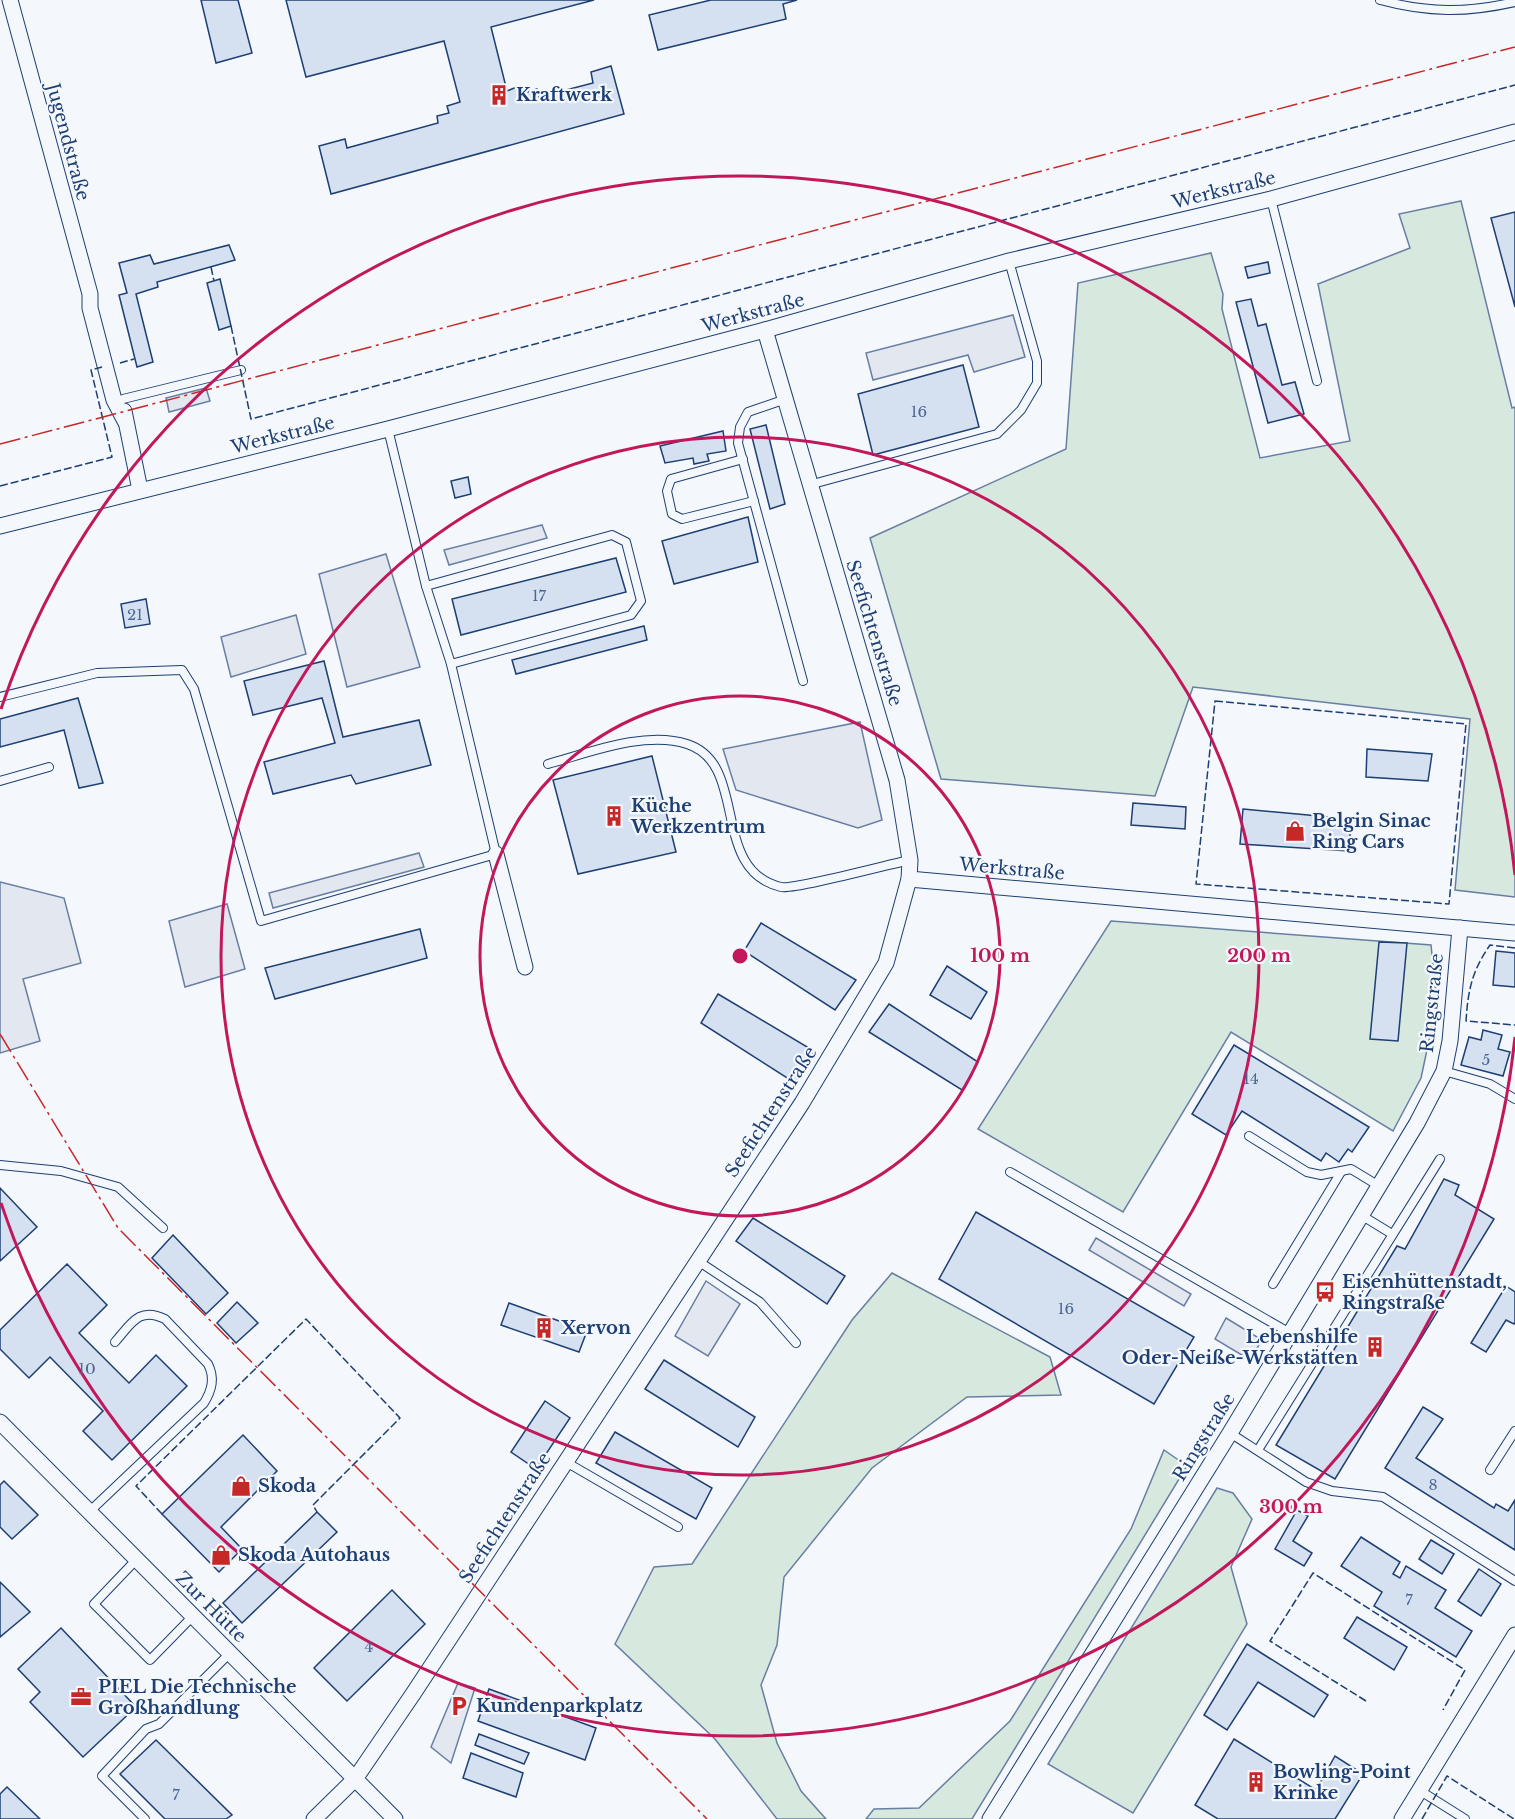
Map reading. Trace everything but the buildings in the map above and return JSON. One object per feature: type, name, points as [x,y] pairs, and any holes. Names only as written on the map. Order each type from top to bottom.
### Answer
[{"type":"street","name":"Jugendstraße","points":[[10,0],[90,294],[90,308],[114,400],[125,421]]},
{"type":"street","name":"Werkstraße","points":[[0,526],[388,429],[765,330],[1009,261],[1271,199],[1515,132]]},
{"type":"street","name":"Jugendstraße","points":[[90,294],[98,305],[123,399],[125,421],[140,490]]},
{"type":"street","name":"Seefichtenstraße","points":[[314,1819],[355,1779],[802,1103],[886,963],[909,879],[910,860],[897,780],[783,400],[765,330]]},
{"type":"street","points":[[496,854],[525,967]]},
{"type":"street","name":"Werkstraße","points":[[909,879],[1460,928]]},
{"type":"street","points":[[1460,928],[1515,933]]},
{"type":"street","name":"Ringstraße","points":[[990,1819],[1230,1432],[1417,1124],[1444,1071],[1450,1041],[1460,928]]},
{"type":"street","name":"Zur Hütte","points":[[0,1422],[395,1819]]},
{"type":"street","points":[[1402,1819],[1515,1635]]},
{"type":"lane","points":[[1380,0],[1445,11],[1474,11],[1515,2]]},
{"type":"lane","points":[[1271,199],[1317,381]]},
{"type":"lane","points":[[809,485],[997,434],[1021,410],[1037,382],[1037,361],[1009,261]]},
{"type":"lane","points":[[123,399],[241,370]]},
{"type":"lane","points":[[783,400],[748,412],[740,427],[738,442],[803,681]]},
{"type":"lane","points":[[0,697],[97,673],[182,670],[194,689],[261,921],[496,854],[452,664],[426,586],[388,429]]},
{"type":"lane","points":[[743,459],[671,479],[667,491],[672,513],[682,519],[754,501]]},
{"type":"lane","points":[[426,586],[612,535],[626,542],[641,601],[632,615],[452,664]]},
{"type":"lane","points":[[548,764],[630,742],[687,744],[709,757],[723,784],[743,860],[757,878],[783,888],[910,860]]},
{"type":"lane","points":[[0,781],[49,766]]},
{"type":"lane","points":[[1444,1071],[1490,1084],[1515,1100]]},
{"type":"lane","points":[[1250,1136],[1307,1172],[1321,1174],[1351,1169],[1379,1186]]},
{"type":"lane","points":[[1258,1450],[1440,1159]]},
{"type":"lane","points":[[0,1165],[61,1171],[118,1187],[163,1228]]},
{"type":"lane","points":[[1010,1172],[1290,1333]]},
{"type":"lane","points":[[1273,1284],[1341,1172]]},
{"type":"lane","points":[[1361,1215],[1392,1234]]},
{"type":"lane","points":[[698,1261],[760,1302],[796,1343]]},
{"type":"lane","points":[[89,1512],[204,1403],[212,1384],[213,1373],[208,1364],[165,1319],[157,1315],[147,1313],[137,1317],[114,1342]]},
{"type":"lane","points":[[1490,1470],[1515,1431]]},
{"type":"lane","points":[[1230,1432],[1306,1482],[1332,1491],[1383,1497],[1515,1581]]},
{"type":"lane","points":[[566,1462],[678,1527]]},
{"type":"lane","points":[[136,1560],[94,1604],[150,1660],[193,1616]]},
{"type":"lane","points":[[146,1819],[102,1776],[146,1729],[159,1725],[230,1653]]},
{"type":"lane","points":[[1419,1790],[1465,1819]]},
{"type":"shaded area","points":[[1461,201],[1512,408],[1515,407],[1515,897],[1455,890],[1470,719],[1193,687],[1155,796],[941,779],[870,538],[1066,449],[1078,283],[1211,253],[1223,294],[1222,309],[1260,458],[1350,441],[1318,284],[1410,248],[1399,214]]},
{"type":"shaded area","points":[[1013,315],[1025,357],[974,372],[968,355],[873,380],[866,353]]},
{"type":"shaded area","points":[[206,388],[210,401],[169,412],[166,398]]},
{"type":"shaded area","points":[[542,525],[547,538],[449,565],[444,550]]},
{"type":"shaded area","points":[[386,554],[420,667],[347,687],[319,574]]},
{"type":"shaded area","points":[[296,615],[306,654],[231,677],[221,637]]},
{"type":"shaded area","points":[[860,722],[882,820],[858,828],[736,790],[723,749]]},
{"type":"shaded area","points":[[419,853],[424,867],[273,908],[269,893]]},
{"type":"shaded area","points":[[0,882],[64,898],[81,963],[23,979],[40,1041],[0,1053]]},
{"type":"shaded area","points":[[227,904],[245,969],[185,987],[169,921]]},
{"type":"shaded area","points":[[1111,921],[1431,945],[1437,1003],[1421,1078],[1393,1131],[1231,1032],[1123,1212],[978,1129]]},
{"type":"shaded area","points":[[1096,1238],[1191,1294],[1184,1306],[1089,1250]]},
{"type":"shaded area","points":[[892,1273],[1050,1357],[1061,1395],[967,1397],[872,1468],[784,1577],[777,1645],[761,1685],[777,1743],[801,1791],[826,1819],[777,1819],[715,1739],[615,1644],[654,1567],[692,1564],[852,1320]]},
{"type":"shaded area","points":[[706,1281],[740,1304],[708,1356],[675,1336]]},
{"type":"shaded area","points":[[1226,1318],[1262,1340],[1250,1360],[1215,1339]]},
{"type":"shaded area","points":[[1164,1450],[1187,1466],[972,1819],[866,1819],[874,1809],[919,1808],[1010,1721],[1131,1529]]},
{"type":"shaded area","points":[[1217,1488],[1233,1493],[1252,1519],[1231,1567],[1247,1624],[1133,1813],[1048,1764]]},
{"type":"shaded area","name":"Kundenparkplatz","points":[[458,1683],[475,1688],[451,1763],[431,1747]]},
{"type":"fence","points":[[231,326],[251,419],[1515,85]]},
{"type":"fence","points":[[211,267],[214,281]]},
{"type":"fence","points":[[120,363],[134,359]]},
{"type":"fence","points":[[0,486],[112,457],[91,370],[102,367]]},
{"type":"fence","points":[[1215,701],[1466,724],[1449,904],[1196,884],[1215,701]]},
{"type":"fence","points":[[1515,948],[1490,945],[1472,981],[1466,1021],[1515,1025]]},
{"type":"fence","points":[[162,1514],[136,1486],[306,1319],[400,1418],[313,1505],[317,1512]]},
{"type":"fence","points":[[1366,1701],[1270,1641],[1313,1573],[1465,1670],[1443,1710]]},
{"type":"fence","points":[[1422,1819],[1447,1776],[1514,1819]]},
{"type":"power","points":[[0,444],[1515,47]]},
{"type":"power","points":[[0,1034],[118,1228],[707,1819]]},
{"type":"place","name":"Kraftwerk","points":[[499,95]]},
{"type":"place","name":"Küche Werkzentrum","points":[[614,816]]},
{"type":"place","name":"Belgin Sinac Ring Cars","points":[[1295,831]]},
{"type":"place","name":"Eisenhüttenstadt, Ringstraße","points":[[1325,1292]]},
{"type":"place","name":"Xervon","points":[[544,1328]]},
{"type":"place","name":"Lebenshilfe Oder-Neiße-Werkstätten","points":[[1375,1347]]},
{"type":"place","name":"Skoda","points":[[241,1486]]},
{"type":"place","name":"Skoda Autohaus","points":[[221,1555]]},
{"type":"place","name":"PIEL Die Technische Großhandlung","points":[[81,1697]]},
{"type":"place","name":"Kundenparkplatz","points":[[459,1706]]},
{"type":"place","name":"Bowling-Point Krinke","points":[[1256,1782]]}]
